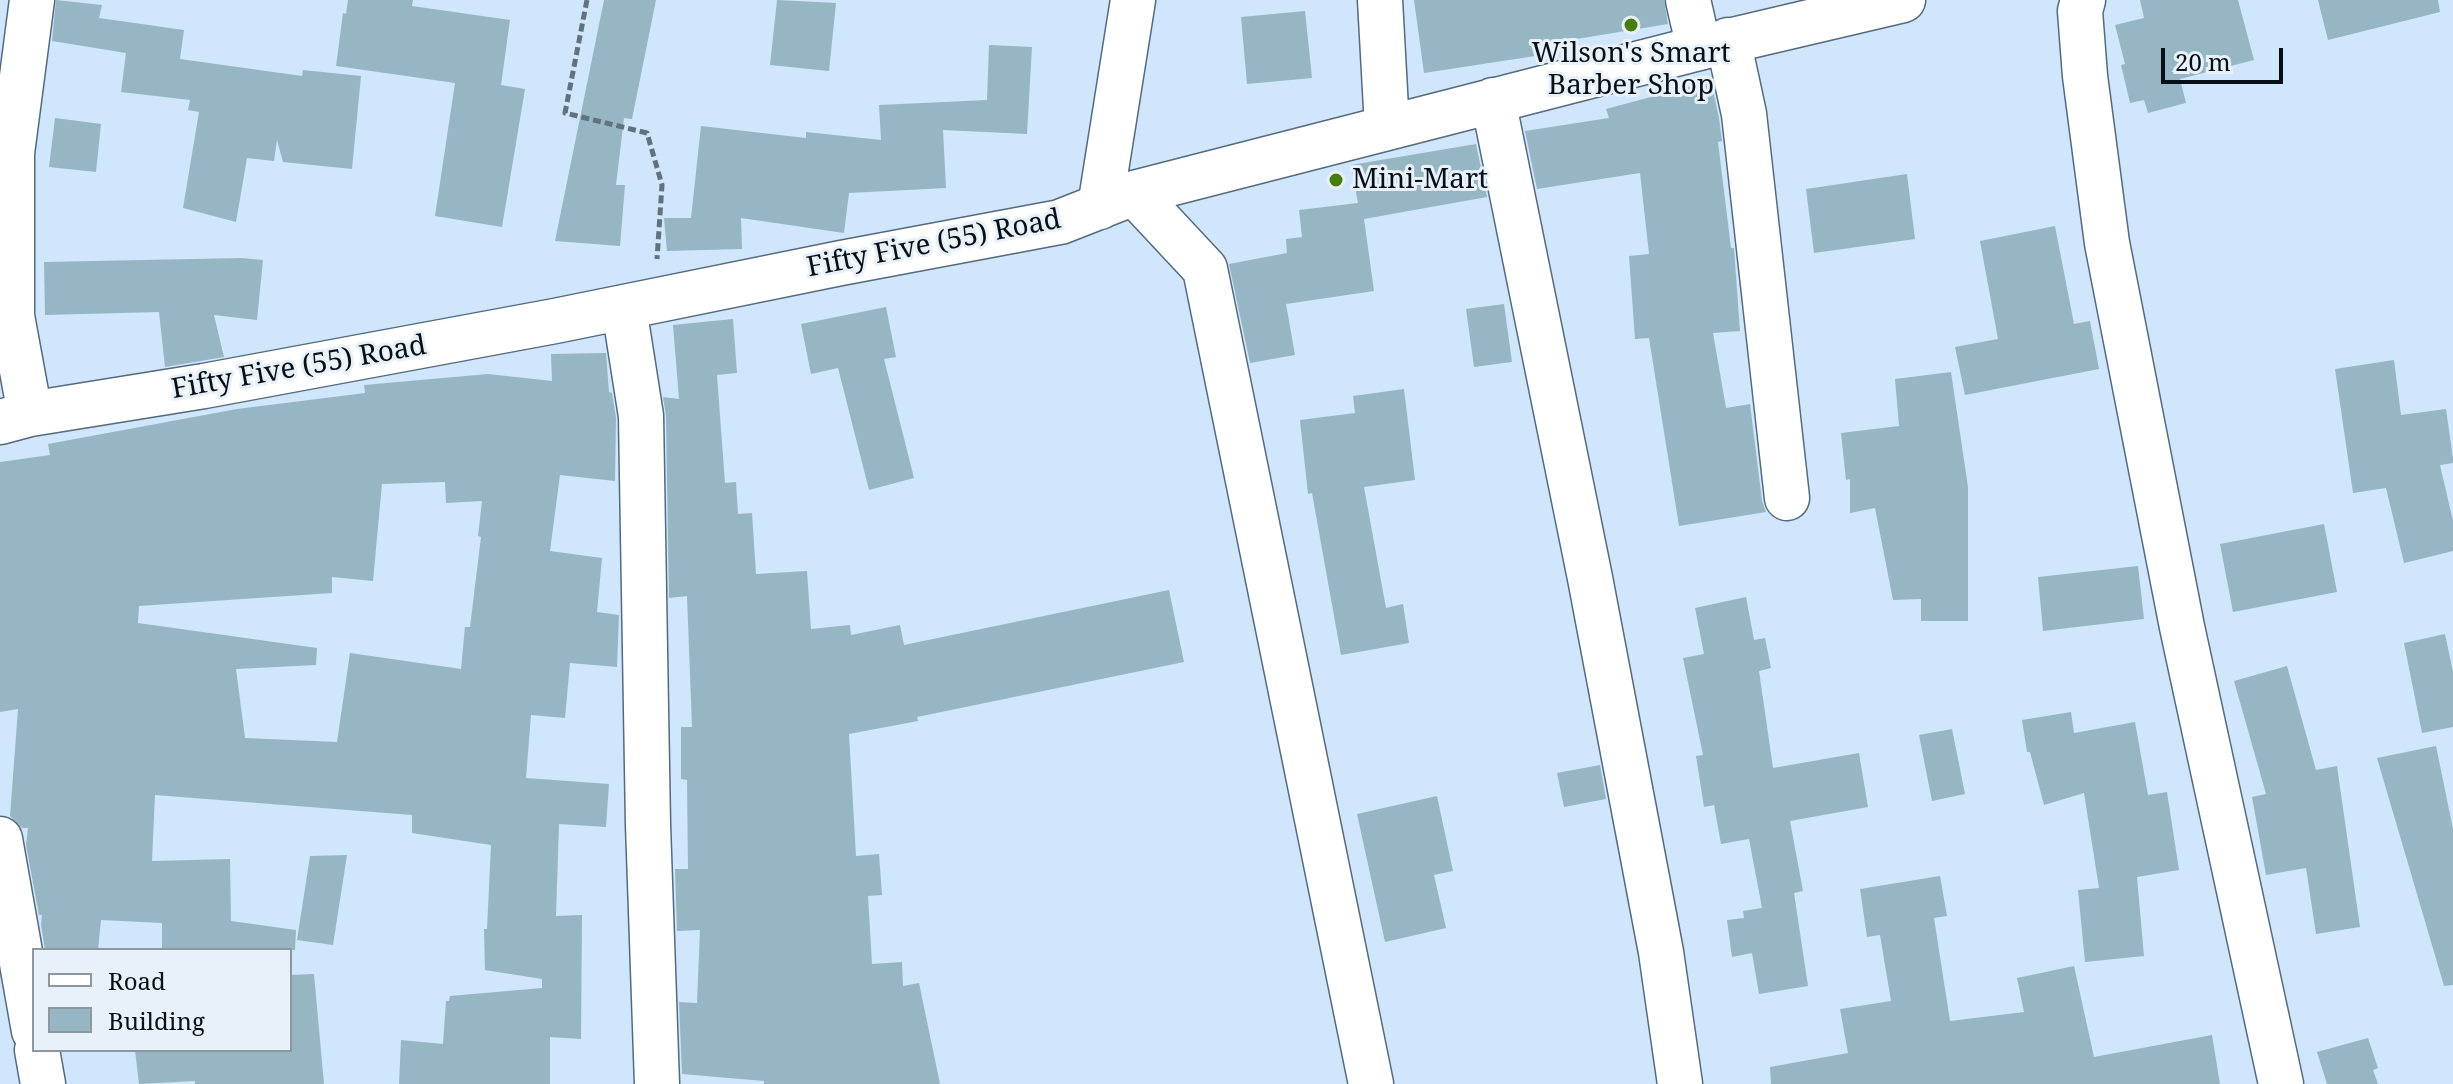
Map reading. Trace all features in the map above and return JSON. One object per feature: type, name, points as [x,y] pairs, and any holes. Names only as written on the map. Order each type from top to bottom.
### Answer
[{"type":"street","points":[[15,418],[12,153],[32,0]]},
{"type":"street","points":[[1133,0],[1117,200],[1205,269],[1371,1084]]},
{"type":"street","points":[[1380,0],[1387,127]]},
{"type":"street","points":[[1688,0],[1714,44],[1748,145],[1787,498]]},
{"type":"street","name":"Fifty Five (55) Road","points":[[15,418],[204,386],[1060,222],[1117,200],[1387,127],[1634,67],[1714,44],[1903,0]]},
{"type":"street","points":[[2083,0],[2080,11],[2085,76],[2107,243],[2178,612],[2281,1084]]},
{"type":"street","points":[[1493,100],[1590,578],[1661,952],[1680,1084]]},
{"type":"street","points":[[639,304],[648,809],[657,1084]]},
{"type":"street","points":[[0,839],[32,1020]]},
{"type":"street","points":[[37,1052],[43,1084]]},
{"type":"path","points":[[587,0],[565,113],[647,133],[662,185],[639,304]]},
{"type":"building","points":[[56,0],[102,5],[99,18],[184,30],[180,59],[302,76],[303,70],[361,76],[352,169],[283,162],[277,140],[274,161],[247,158],[236,222],[183,208],[199,112],[188,110],[190,100],[121,92],[126,53],[52,41]]},
{"type":"building","points":[[348,0],[413,0],[412,6],[510,20],[501,85],[525,89],[502,227],[435,216],[455,83],[336,66],[343,13],[346,14]]},
{"type":"building","points":[[604,0],[656,0],[632,119],[624,118],[616,185],[625,185],[620,246],[555,241]]},
{"type":"building","points":[[777,0],[836,3],[829,71],[770,65]]},
{"type":"building","points":[[1414,0],[1664,0],[1668,24],[1534,46],[1535,56],[1424,73]]},
{"type":"building","points":[[2140,0],[2238,0],[2254,60],[2180,79],[2186,103],[2148,113],[2144,100],[2130,103],[2121,65],[2125,64],[2115,25],[2144,18]]},
{"type":"building","points":[[2318,0],[2438,0],[2440,12],[2328,40]]},
{"type":"building","points":[[1305,11],[1312,78],[1247,84],[1241,17]]},
{"type":"building","points":[[989,45],[1032,47],[1027,134],[943,130],[946,188],[849,193],[844,233],[741,218],[742,249],[667,251],[664,218],[691,218],[701,126],[806,138],[806,132],[881,140],[879,105],[987,100]]},
{"type":"building","points":[[1711,81],[1722,141],[1718,142],[1731,248],[1734,248],[1740,331],[1713,333],[1726,408],[1750,404],[1766,512],[1679,526],[1649,338],[1635,339],[1629,256],[1649,254],[1640,173],[1537,189],[1525,131],[1609,118],[1606,109]]},
{"type":"building","points":[[55,118],[101,124],[96,172],[49,167]]},
{"type":"building","points":[[1476,144],[1487,197],[1364,219],[1374,291],[1286,304],[1295,355],[1250,363],[1229,264],[1287,253],[1286,239],[1302,237],[1299,210],[1358,203],[1351,165]]},
{"type":"building","points":[[1907,174],[1915,239],[1814,253],[1806,189]]},
{"type":"building","points":[[2055,226],[2074,324],[2090,321],[2099,369],[1965,395],[1955,347],[1998,339],[1980,241]]},
{"type":"building","points":[[263,260],[257,320],[214,315],[224,357],[165,367],[159,312],[45,315],[44,262]]},
{"type":"building","points":[[1504,304],[1512,362],[1474,367],[1466,309]]},
{"type":"building","points":[[886,307],[896,357],[884,359],[914,478],[869,490],[838,368],[811,374],[801,324]]},
{"type":"building","points":[[733,319],[737,373],[717,375],[725,483],[736,482],[738,514],[752,513],[756,574],[807,571],[811,629],[850,625],[851,635],[900,625],[904,645],[1169,590],[1184,662],[849,734],[856,856],[879,854],[882,895],[868,896],[872,964],[902,962],[903,986],[919,983],[940,1084],[764,1084],[764,1081],[682,1074],[679,1002],[697,1003],[700,930],[677,931],[675,869],[688,869],[687,780],[681,779],[681,727],[692,727],[687,596],[669,598],[666,416],[663,397],[679,399],[673,325]]},
{"type":"building","points":[[606,353],[609,392],[612,393],[616,418],[615,481],[560,475],[550,551],[602,558],[597,612],[619,615],[617,667],[570,663],[565,718],[531,715],[526,778],[609,784],[606,827],[559,824],[556,916],[582,915],[581,1039],[550,1037],[550,1084],[399,1084],[401,1040],[443,1044],[446,1001],[450,996],[542,988],[542,979],[485,970],[484,929],[487,929],[491,845],[412,833],[412,815],[155,795],[152,861],[230,859],[231,921],[296,930],[295,950],[162,948],[162,923],[101,920],[98,948],[45,948],[42,915],[39,915],[26,845],[28,828],[22,828],[10,816],[18,709],[0,712],[0,462],[50,455],[48,444],[237,409],[365,393],[364,385],[488,374],[552,381],[551,354]],"holes":[[[445,482],[446,503],[482,501],[478,536],[481,537],[470,627],[465,627],[461,669],[350,653],[337,742],[245,738],[236,669],[316,665],[317,648],[138,623],[139,606],[332,593],[332,577],[373,581],[382,484]]]},
{"type":"building","points":[[2394,360],[2401,415],[2446,409],[2453,459],[2453,463],[2440,465],[2453,521],[2453,551],[2404,563],[2386,488],[2353,493],[2335,369]]},
{"type":"building","points":[[1951,372],[1968,487],[1968,621],[1921,621],[1921,599],[1893,600],[1875,508],[1850,513],[1850,479],[1846,480],[1841,433],[1899,426],[1895,379]]},
{"type":"building","points":[[1404,389],[1415,480],[1364,487],[1386,608],[1403,604],[1409,643],[1341,655],[1312,493],[1308,494],[1300,420],[1355,413],[1353,396]]},
{"type":"building","points":[[2324,524],[2337,592],[2233,612],[2220,544]]},
{"type":"building","points":[[2138,566],[2144,619],[2043,631],[2038,577]]},
{"type":"building","points":[[1746,597],[1754,640],[1765,638],[1771,668],[1759,671],[1773,768],[1859,753],[1868,807],[1790,821],[1803,891],[1794,893],[1808,986],[1759,994],[1752,953],[1732,957],[1727,920],[1744,918],[1743,911],[1762,908],[1749,839],[1721,844],[1714,805],[1704,807],[1696,756],[1703,755],[1683,658],[1704,654],[1695,608]]},
{"type":"building","points":[[2445,634],[2453,672],[2453,727],[2422,733],[2404,643]]},
{"type":"building","points":[[2287,666],[2316,770],[2337,766],[2360,927],[2316,934],[2306,868],[2266,875],[2252,797],[2266,794],[2234,681]]},
{"type":"building","points":[[2071,712],[2074,733],[2135,722],[2148,795],[2167,792],[2179,870],[2137,877],[2144,956],[2085,962],[2078,890],[2099,888],[2084,793],[2044,805],[2030,752],[2027,752],[2022,720]]},
{"type":"building","points":[[1952,729],[1965,794],[1932,801],[1919,735]]},
{"type":"building","points":[[2436,746],[2453,829],[2453,985],[2444,986],[2377,758]]},
{"type":"building","points":[[1600,765],[1606,799],[1564,807],[1557,773]]},
{"type":"building","points":[[1437,796],[1453,871],[1434,875],[1446,928],[1385,942],[1357,814]]},
{"type":"building","points":[[347,855],[333,945],[297,940],[310,856]]},
{"type":"building","points":[[1940,876],[1947,916],[1934,918],[1950,1021],[2024,1012],[2017,978],[2074,966],[2094,1057],[2212,1035],[2220,1084],[1771,1084],[1770,1067],[1848,1053],[1840,1009],[1891,1001],[1880,935],[1867,937],[1860,889]]},
{"type":"building","points":[[314,974],[324,1084],[195,1084],[195,1081],[139,1084],[135,1052],[292,1052],[292,975]]},
{"type":"building","points":[[2368,1038],[2378,1068],[2373,1070],[2378,1084],[2327,1084],[2317,1052]]},
{"type":"place","name":"Wilson's Smart Barber Shop","points":[[1631,25]]},
{"type":"place","name":"Mini-Mart","points":[[1336,180]]}]
